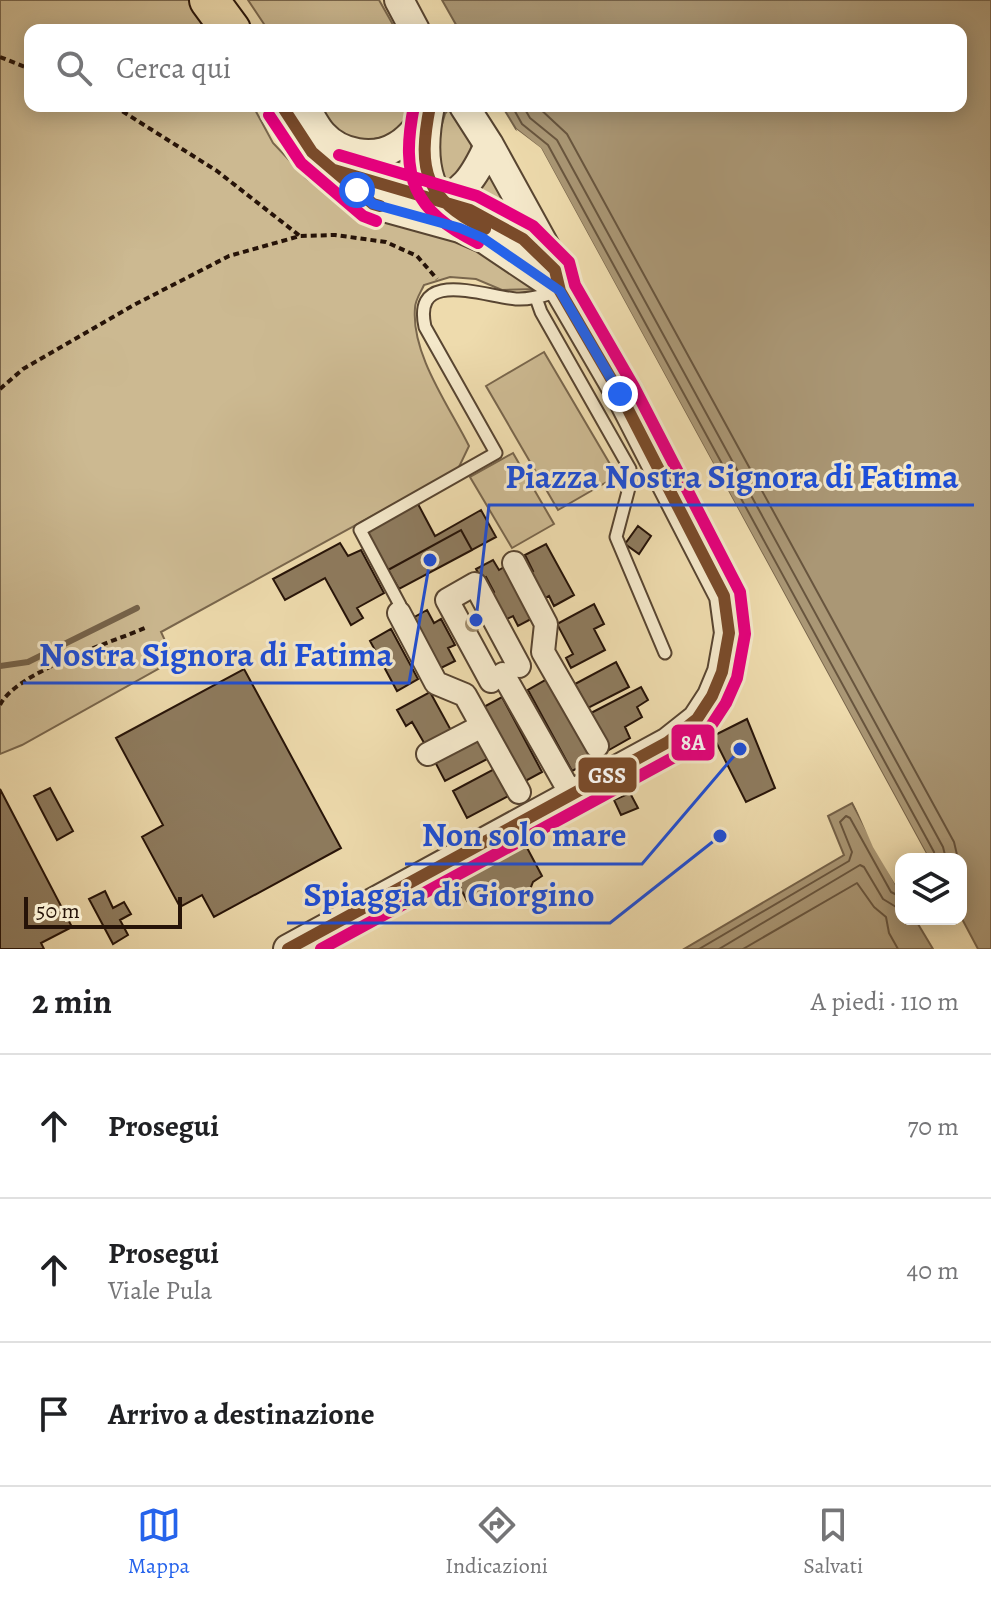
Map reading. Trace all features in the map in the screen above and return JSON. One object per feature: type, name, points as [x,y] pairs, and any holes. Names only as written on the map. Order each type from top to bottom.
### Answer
[{"type":"highway","points":[[209,0],[227,24]]},
{"type":"highway","points":[[232,0],[244,24]]},
{"type":"street","points":[[399,0],[412,24]]},
{"type":"street","points":[[286,112],[312,152],[373,204],[460,228],[483,238],[551,286]]},
{"type":"street","points":[[308,112],[322,134],[343,150],[359,154],[383,153],[396,147],[409,138],[428,112]]},
{"type":"street","points":[[429,112],[425,159],[430,184],[440,201],[453,213],[512,245],[519,262]]},
{"type":"street","points":[[468,112],[549,253],[551,286]]},
{"type":"street","points":[[357,190],[395,200],[440,201],[464,187],[478,169],[489,145]]},
{"type":"street","points":[[288,949],[668,742],[697,719],[712,696],[722,672],[729,633],[724,596],[716,576],[613,382],[523,239],[499,224],[440,201],[334,170]]},
{"type":"street","points":[[514,563],[546,624],[543,652],[597,746]]},
{"type":"street","points":[[399,613],[436,683],[465,695],[519,792]]},
{"type":"street","points":[[465,695],[543,652]]},
{"type":"street","points":[[505,674],[571,794]]},
{"type":"street","points":[[428,754],[482,726]]},
{"type":"lane","points":[[399,613],[400,605],[360,530],[496,453],[425,327],[422,311],[427,297],[445,288],[520,299],[551,286]]},
{"type":"lane","points":[[551,286],[541,312],[630,469],[630,484],[616,537],[665,653]]},
{"type":"path","points":[[0,57],[24,67]]},
{"type":"path","points":[[124,112],[217,171],[300,236]]},
{"type":"path","points":[[0,389],[23,369],[64,345],[229,256],[300,236],[335,235],[386,242],[417,256],[445,288]]},
{"type":"path","points":[[0,705],[18,684],[36,673],[145,628]]},
{"type":"shaded area","points":[[0,0],[192,0],[209,24],[24,24],[24,112],[256,112],[273,143],[306,178],[332,197],[473,243],[538,289],[502,290],[476,279],[450,277],[424,285],[417,299],[415,325],[425,361],[469,446],[458,469],[161,632],[174,660],[22,745],[0,754]]},
{"type":"shaded area","points":[[248,0],[379,0],[393,24],[264,24]]},
{"type":"shaded area","points":[[318,112],[413,112],[404,125],[388,136],[346,142]]},
{"type":"shaded area","points":[[454,112],[472,143],[469,158],[455,180],[443,183],[434,151],[445,114]]},
{"type":"shaded area","points":[[408,154],[413,158],[414,180],[380,172],[378,168],[388,160]]},
{"type":"shaded area","points":[[488,169],[511,212],[506,215],[469,200]]},
{"type":"shaded area","points":[[544,352],[617,476],[558,510],[486,386]]},
{"type":"shaded area","points":[[513,453],[554,524],[512,548],[470,477]]},
{"type":"water","points":[[442,0],[991,0],[991,949],[978,949],[965,925],[967,853],[926,853],[541,149],[516,129],[506,112],[967,112],[967,24],[456,24]]},
{"type":"water","points":[[852,803],[895,883],[895,925],[919,925],[933,949],[684,949],[844,855],[828,816]]},
{"type":"pier","points":[[516,129],[541,148],[926,853],[921,853],[537,151],[520,138]]},
{"type":"pier","points":[[852,799],[895,875],[895,884],[873,847]]},
{"type":"building","points":[[418,504],[435,536],[481,510],[496,537],[472,550],[461,530],[388,570],[367,532]]},
{"type":"building","points":[[638,526],[651,536],[639,554],[625,544]]},
{"type":"building","points":[[461,530],[472,550],[399,589],[388,570]]},
{"type":"building","points":[[340,543],[348,556],[361,550],[384,593],[357,608],[363,618],[351,625],[325,578],[285,600],[273,579]]},
{"type":"building","points":[[546,544],[574,595],[554,606],[549,596],[542,600],[527,574],[533,571],[525,555]]},
{"type":"building","points":[[493,560],[499,570],[506,566],[533,618],[518,626],[513,616],[505,620],[486,577],[481,579],[476,569]]},
{"type":"building","points":[[594,604],[604,624],[594,629],[605,650],[571,668],[566,658],[573,654],[557,624]]},
{"type":"building","points":[[427,610],[434,623],[441,619],[455,645],[448,648],[455,661],[439,669],[411,619]]},
{"type":"building","points":[[391,629],[418,679],[397,691],[370,641]]},
{"type":"building","points":[[616,662],[629,687],[588,708],[575,684]]},
{"type":"building","points":[[244,669],[341,848],[214,917],[202,895],[180,907],[142,837],[163,825],[116,738]]},
{"type":"building","points":[[549,678],[593,759],[572,771],[528,690]]},
{"type":"building","points":[[641,687],[648,700],[637,707],[642,717],[625,727],[630,738],[609,750],[589,714]]},
{"type":"building","points":[[430,692],[453,734],[427,748],[412,722],[406,726],[397,710]]},
{"type":"building","points":[[502,697],[542,772],[520,784],[480,709]]},
{"type":"building","points":[[747,719],[775,788],[746,802],[713,736]]},
{"type":"building","points":[[481,732],[493,756],[445,781],[432,756]]},
{"type":"building","points":[[498,767],[512,794],[467,818],[453,791]]},
{"type":"building","points":[[50,788],[73,831],[57,840],[34,796]]},
{"type":"building","points":[[0,789],[72,927],[41,943],[44,949],[0,949]]},
{"type":"building","points":[[630,793],[638,808],[621,815],[614,800]]},
{"type":"building","points":[[525,844],[542,876],[533,882],[529,892],[509,902],[500,897],[491,902],[484,892],[467,901],[457,881]]},
{"type":"building","points":[[105,891],[113,908],[124,902],[131,914],[120,920],[128,935],[113,944],[89,899]]},
{"type":"waterway","points":[[0,666],[28,662],[137,608]]},
{"type":"transit line","name":"GSS","points":[[286,112],[312,152],[373,204],[380,206]]},
{"type":"transit line","name":"8A","points":[[413,112],[409,153],[416,189],[439,218],[478,243]]},
{"type":"transit line","name":"GSS","points":[[429,112],[425,149],[430,181],[449,206],[485,229]]},
{"type":"transit line","name":"8A","points":[[269,115],[301,163],[363,216],[376,221]]},
{"type":"transit line","name":"8A","points":[[321,949],[678,755],[709,729],[726,703],[737,678],[745,634],[740,592],[634,387],[575,285],[569,262],[533,226],[477,196],[339,155]]},
{"type":"transit line","name":"GSS","points":[[288,949],[668,742],[697,719],[712,696],[722,672],[729,633],[724,596],[620,394],[560,291],[555,270],[523,239],[470,210],[334,170]]},
{"type":"place","name":"Nostra Signora di Fatima","points":[[430,560]]},
{"type":"place","name":"Piazza Nostra Signora di Fatima","points":[[476,620]]},
{"type":"place","name":"Non solo mare","points":[[740,749]]},
{"type":"place","name":"Spiaggia di Giorgino","points":[[720,836]]},
{"type":"route","points":[[357,190],[373,204],[460,228],[483,238],[560,291],[620,394]]}]
